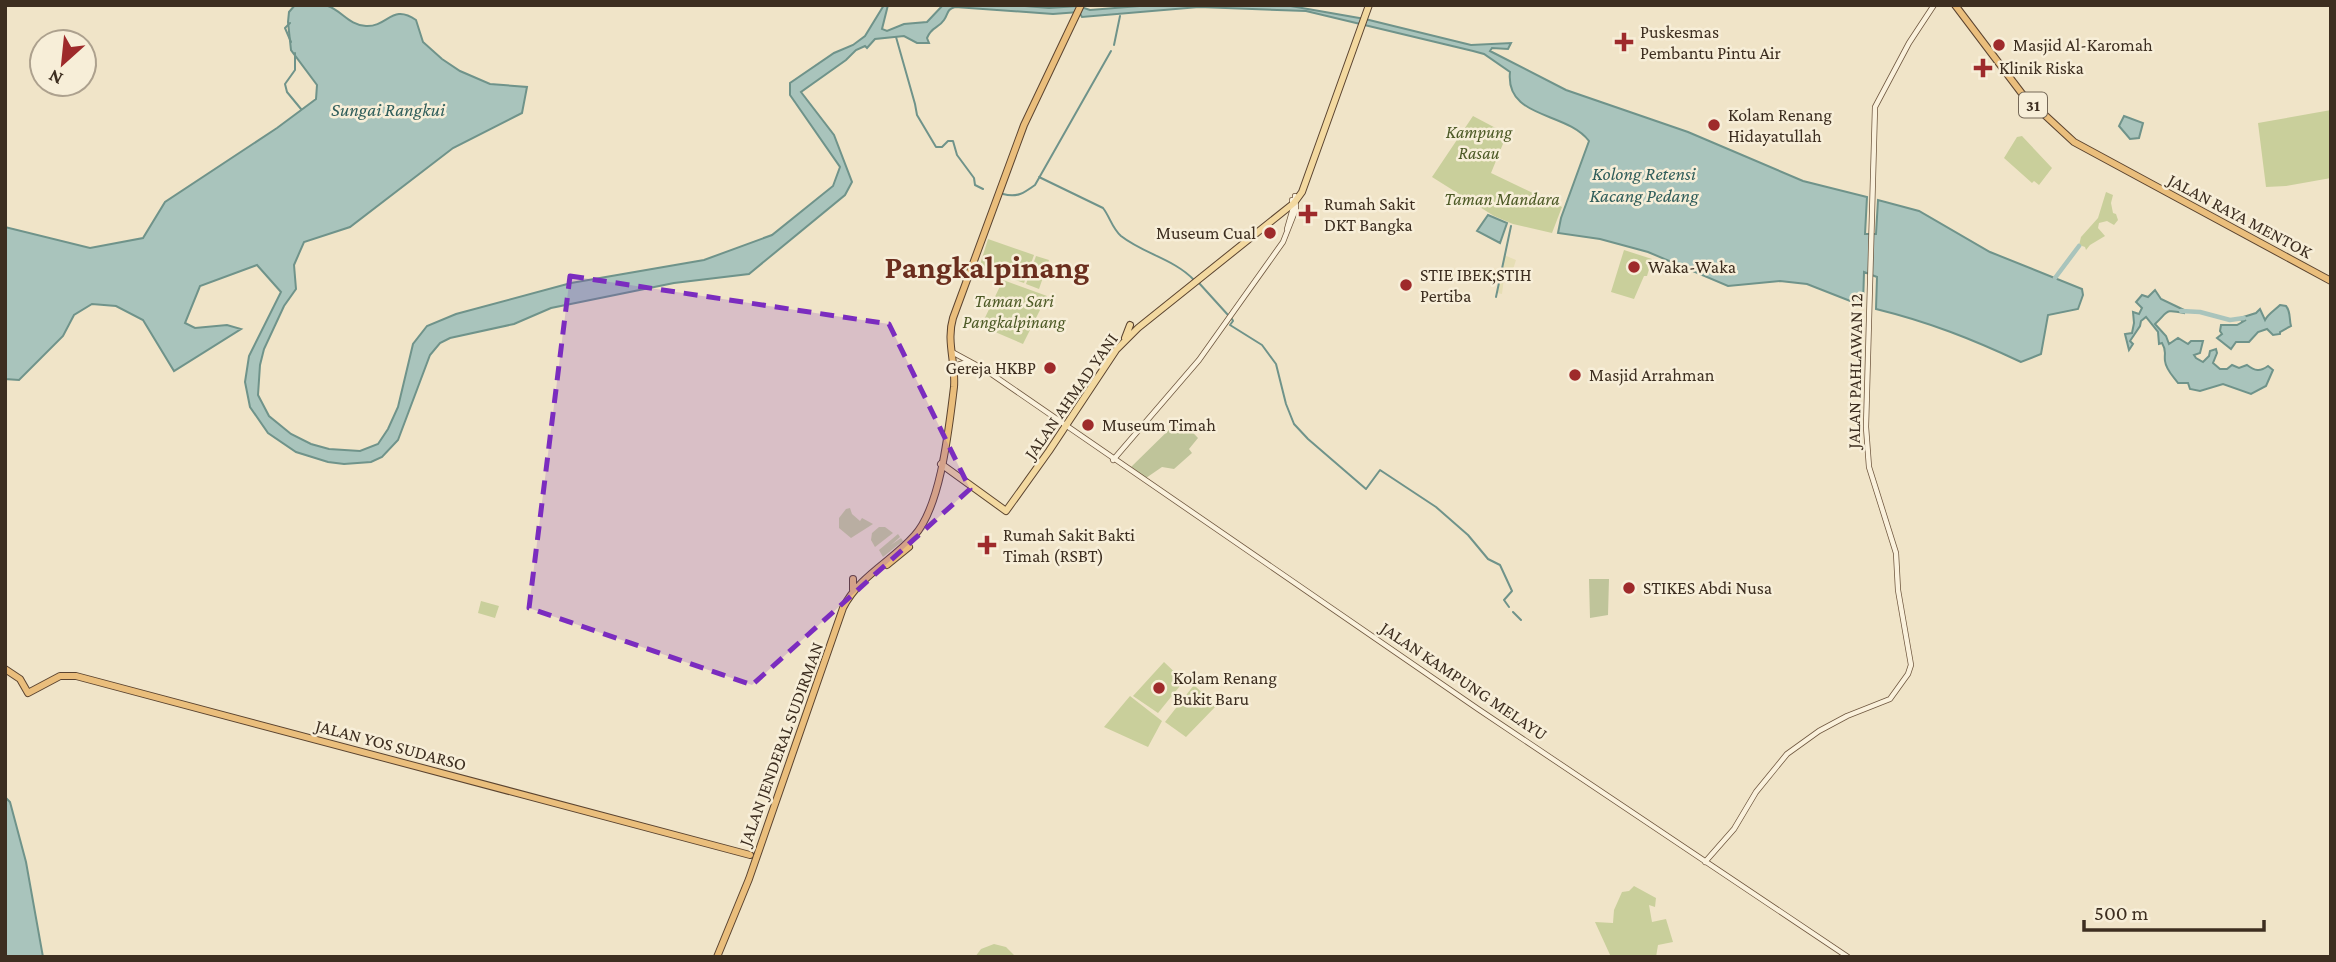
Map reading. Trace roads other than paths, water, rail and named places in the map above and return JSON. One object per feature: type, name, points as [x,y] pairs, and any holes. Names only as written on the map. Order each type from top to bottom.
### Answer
[{"type":"highway","name":"JALAN JENDERAL SUDIRMAN","points":[[955,390],[953,329],[963,293],[1023,134],[1083,5]]},
{"type":"highway","name":"JALAN RAYA MENTOK","points":[[1955,5],[2023,95],[2084,149],[2331,281]]},
{"type":"highway","name":"JALAN JENDERAL SUDIRMAN","points":[[844,610],[862,585],[905,551],[928,524],[955,390],[957,365],[953,351]]},
{"type":"highway","name":"JALAN JENDERAL SUDIRMAN","points":[[717,957],[753,866],[853,590],[906,545],[924,524],[930,512],[942,465]]},
{"type":"highway","points":[[853,579],[853,590]]},
{"type":"highway","name":"JALAN YOS SUDARSO","points":[[5,669],[20,679],[28,692],[60,676],[76,676],[750,855]]},
{"type":"main road","name":"JALAN AHMAD YANI","points":[[942,465],[1006,511],[1123,343],[1262,229],[1294,200],[1302,189],[1369,5]]},
{"type":"main road","name":"JALAN PAHLAWAN 12","points":[[1705,862],[1727,838],[1756,793],[1787,754],[1819,731],[1892,698],[1910,670],[1894,543],[1868,461],[1865,407],[1875,107],[1909,43],[1934,5]]},
{"type":"main road","points":[[1113,459],[1210,343],[1283,242],[1296,209],[1294,200]]},
{"type":"main road","points":[[1123,343],[1130,325]]},
{"type":"main road","name":"JALAN KAMPUNG MELAYU","points":[[953,351],[987,371],[1848,957]]},
{"type":"main road","points":[[957,365],[969,362]]},
{"type":"water","points":[[295,5],[324,5],[355,23],[366,26],[380,23],[395,15],[408,15],[416,20],[423,42],[460,71],[490,84],[527,87],[522,113],[453,148],[350,227],[304,242],[294,265],[296,289],[284,306],[264,349],[258,395],[269,416],[291,434],[329,449],[360,451],[378,444],[398,407],[413,344],[427,326],[456,314],[571,283],[704,260],[772,235],[833,186],[840,167],[790,95],[790,83],[865,36],[884,5],[888,5],[882,29],[887,31],[904,24],[927,22],[943,5],[1049,8],[1078,6],[1090,10],[1152,5],[1285,5],[1365,19],[1471,45],[1511,43],[1508,49],[1492,48],[1490,51],[1566,90],[1688,132],[1803,181],[1867,197],[1865,234],[1876,234],[1878,200],[1919,211],[1990,252],[2082,289],[2083,295],[2078,309],[2048,315],[2041,354],[2021,362],[1950,332],[1876,309],[1877,277],[1864,272],[1863,306],[1807,284],[1780,281],[1728,286],[1648,252],[1600,239],[1558,233],[1589,141],[1579,131],[1527,107],[1517,98],[1511,87],[1510,72],[1484,54],[1473,51],[1306,11],[1199,7],[1082,17],[1079,12],[1053,14],[955,7],[929,34],[929,43],[917,43],[904,36],[875,39],[867,48],[865,46],[856,50],[801,92],[834,135],[852,182],[845,195],[749,274],[674,283],[551,308],[514,324],[450,338],[440,343],[430,355],[398,440],[382,457],[371,462],[328,462],[296,452],[268,433],[250,407],[245,382],[249,356],[281,292],[257,265],[200,286],[185,323],[195,328],[227,325],[241,329],[174,371],[143,320],[116,306],[92,304],[74,315],[63,336],[19,380],[5,379],[5,227],[90,248],[143,238],[165,202],[316,99],[317,85],[291,50],[288,22],[289,12]]},
{"type":"water","points":[[2124,116],[2143,123],[2139,138],[2130,139],[2119,126]]},
{"type":"water","points":[[1488,215],[1507,223],[1500,243],[1477,231]]},
{"type":"water","points":[[2155,290],[2161,299],[2184,310],[2184,313],[2167,312],[2155,324],[2166,336],[2169,344],[2178,338],[2188,344],[2191,341],[2203,341],[2200,353],[2194,355],[2203,362],[2210,351],[2216,349],[2213,363],[2220,369],[2227,369],[2232,365],[2239,368],[2247,365],[2260,370],[2268,366],[2273,370],[2266,386],[2251,394],[2223,384],[2200,391],[2190,389],[2188,383],[2178,383],[2167,367],[2158,332],[2146,317],[2130,341],[2133,344],[2129,350],[2125,334],[2132,333],[2133,312],[2139,314],[2142,308],[2136,302],[2142,295],[2148,297]]},
{"type":"water","points":[[2280,305],[2288,308],[2291,326],[2280,334],[2273,335],[2267,329],[2258,332],[2249,342],[2236,342],[2231,349],[2217,338],[2222,334],[2221,325],[2237,325],[2246,320],[2242,321],[2240,318],[2260,309],[2265,320]]},
{"type":"water","points":[[5,797],[10,802],[26,862],[43,957],[5,957]]},
{"type":"waterway","points":[[1114,45],[1120,16]]},
{"type":"waterway","points":[[290,23],[285,28],[291,42]]},
{"type":"waterway","points":[[896,37],[917,115],[936,147],[953,141],[957,155],[974,178],[975,185],[983,189]]},
{"type":"waterway","points":[[1003,194],[1020,194],[1035,185],[1111,51]]},
{"type":"waterway","points":[[295,53],[295,70],[285,84],[287,92],[301,109]]},
{"type":"waterway","points":[[1039,177],[1103,208],[1121,236],[1177,267],[1194,280]]},
{"type":"waterway","points":[[1496,297],[1511,226]]},
{"type":"waterway","points":[[2055,278],[2079,246]]},
{"type":"waterway","points":[[1199,283],[1228,315]]},
{"type":"waterway","points":[[2181,311],[2200,312],[2230,320],[2244,318]]},
{"type":"waterway","points":[[1232,319],[1230,325],[1262,345],[1276,364],[1294,424],[1308,439],[1366,489],[1380,470],[1436,507],[1468,535],[1488,559],[1500,565],[1512,591],[1504,600],[1509,607]]},
{"type":"waterway","points":[[1513,612],[1521,620]]},
{"type":"place","name":"Puskesmas Pembantu Pintu Air","points":[[1624,42]]},
{"type":"place","name":"Masjid Al-Karomah","points":[[1999,45]]},
{"type":"place","name":"Klinik Riska","points":[[1983,68]]},
{"type":"place","name":"Kolam Renang Hidayatullah","points":[[1714,125]]},
{"type":"place","name":"Rumah Sakit DKT Bangka","points":[[1308,214]]},
{"type":"place","name":"Museum Cual","points":[[1270,233]]},
{"type":"place","name":"Waka-Waka","points":[[1634,267]]},
{"type":"place","name":"STIE IBEK;STIH Pertiba","points":[[1406,285]]},
{"type":"place","name":"Gereja HKBP","points":[[1050,368]]},
{"type":"place","name":"Masjid Arrahman","points":[[1575,375]]},
{"type":"place","name":"Museum Timah","points":[[1088,425]]},
{"type":"place","name":"Rumah Sakit Bakti Timah (RSBT)","points":[[987,545]]},
{"type":"place","name":"STIKES Abdi Nusa","points":[[1629,588]]},
{"type":"place","name":"Kolam Renang Bukit Baru","points":[[1159,688]]},
{"type":"district","name":"Pangkalpinang","points":[[987,267]]},
{"type":"water label","name":"Sungai Rangkui","points":[[388,109]]},
{"type":"water label","name":"Kolong Retensi Kacang Pedang","points":[[1644,184]]},
{"type":"park label","name":"Kampung Rasau","points":[[1479,142]]},
{"type":"park label","name":"Taman Mandara","points":[[1502,199]]},
{"type":"park label","name":"Taman Sari Pangkalpinang","points":[[1014,311]]}]
